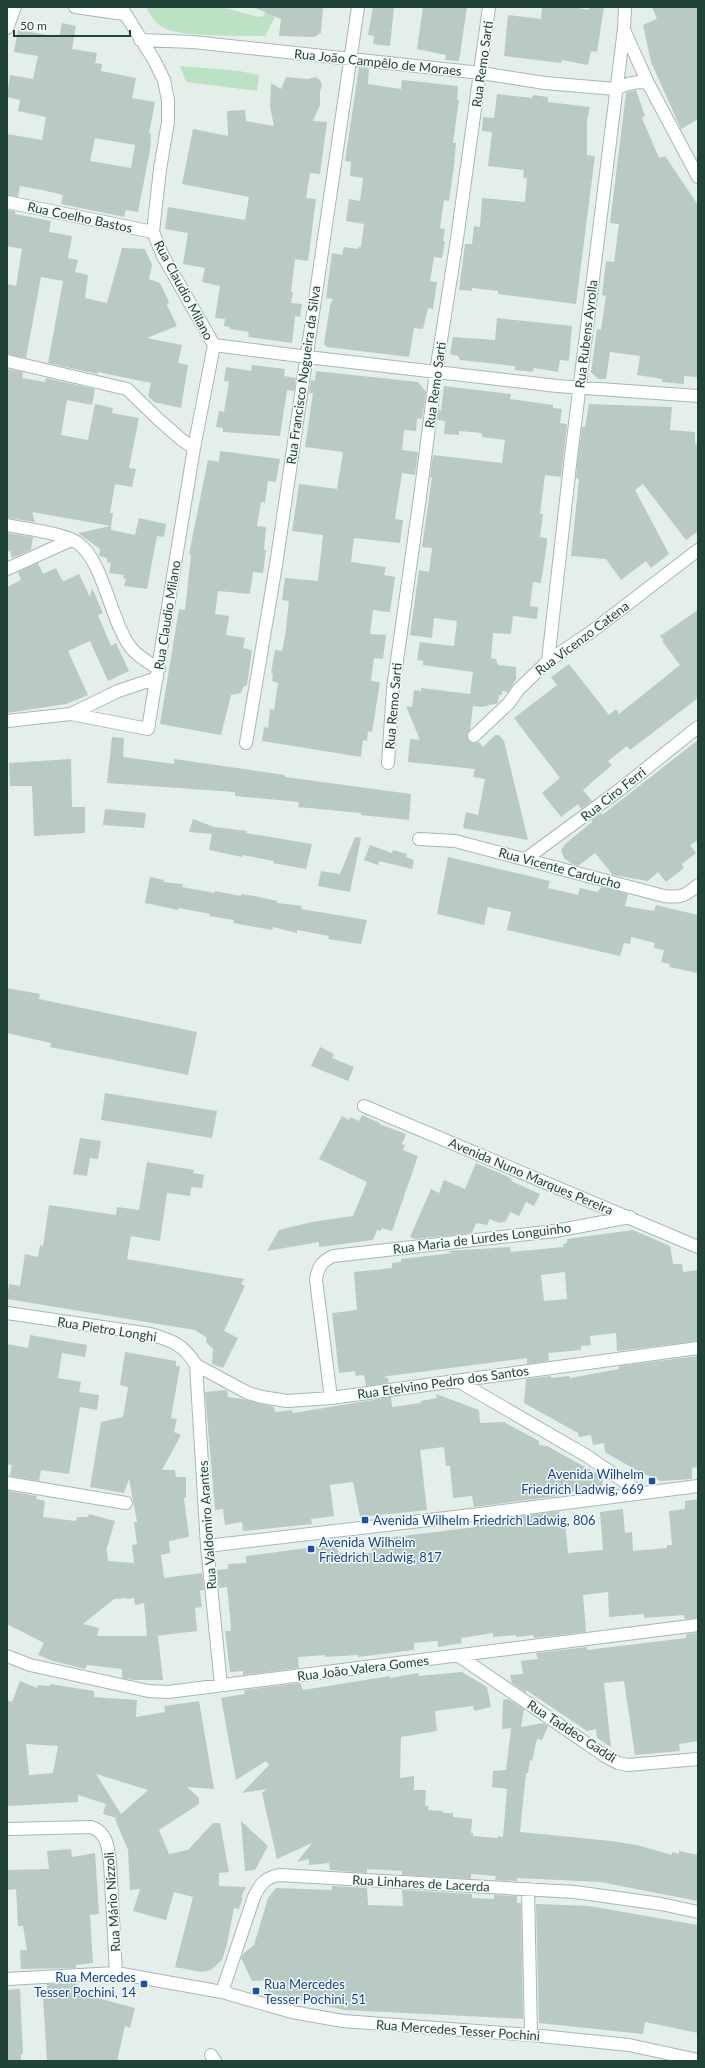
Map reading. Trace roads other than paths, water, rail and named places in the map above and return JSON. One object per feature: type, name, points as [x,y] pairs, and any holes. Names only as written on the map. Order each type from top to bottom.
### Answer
[{"type":"street","points":[[7,28],[15,7]]},
{"type":"street","points":[[75,7],[122,10]]},
{"type":"street","name":"Rua Francisco Nogueira da Silva","points":[[246,743],[276,565],[305,357],[358,7]]},
{"type":"street","name":"Rua Remo Sarti","points":[[388,763],[393,689],[436,372],[457,239],[489,7]]},
{"type":"street","name":"Rua Rubens Ayrolla","points":[[548,661],[624,29],[625,7]]},
{"type":"street","name":"Rua Claudio Milano","points":[[7,721],[71,714],[148,729],[194,448],[214,345],[163,256],[153,232],[169,109],[164,80],[154,60],[122,10]]},
{"type":"street","points":[[624,29],[648,83],[698,177]]},
{"type":"street","name":"Rua João Campêlo de Moraes","points":[[140,40],[193,42],[481,73],[545,83],[616,89]]},
{"type":"street","points":[[616,89],[628,84],[648,83]]},
{"type":"street","name":"Rua Coelho Bastos","points":[[7,202],[153,232]]},
{"type":"street","points":[[214,345],[305,357],[580,388],[698,396]]},
{"type":"street","points":[[7,360],[127,389],[158,419],[182,440],[194,448]]},
{"type":"street","points":[[7,525],[39,531],[71,540],[78,544],[94,564],[119,625],[131,647],[158,674]]},
{"type":"street","points":[[7,569],[71,540]]},
{"type":"street","name":"Rua Vicenzo Catena","points":[[474,736],[509,703],[518,690],[548,661],[591,632],[698,550]]},
{"type":"street","name":"Rua Claudio Milano","points":[[71,714],[118,691],[158,674]]},
{"type":"street","name":"Rua Ciro Ferri","points":[[527,858],[618,791],[698,727]]},
{"type":"street","name":"Rua Vicente Carducho","points":[[419,839],[455,841],[527,858],[664,896],[679,898],[688,894],[698,885]]},
{"type":"street","name":"Avenida Nuno Marques Pereira","points":[[364,1106],[698,1246]]},
{"type":"street","name":"Rua Maria de Lurdes Longuinho","points":[[331,1398],[316,1280],[318,1270],[323,1261],[333,1256],[555,1231],[630,1217]]},
{"type":"street","name":"Rua Pietro Longhi","points":[[7,1314],[150,1334],[172,1340],[187,1350],[196,1365]]},
{"type":"street","name":"Rua Etelvino Pedro dos Santos","points":[[196,1365],[248,1393],[287,1401],[331,1398],[698,1348]]},
{"type":"street","name":"Rua Valdomiro Arantes","points":[[196,1365],[207,1546],[221,1685]]},
{"type":"street","points":[[458,1380],[587,1456],[641,1493]]},
{"type":"street","points":[[7,1483],[126,1503]]},
{"type":"street","points":[[207,1546],[480,1514],[698,1486]]},
{"type":"street","name":"Rua João Valera Gomes","points":[[7,1656],[30,1665],[148,1691],[184,1691],[221,1685],[698,1625]]},
{"type":"street","name":"Rua Taddeo Gaddi","points":[[459,1656],[605,1756],[618,1763],[628,1765],[698,1759]]},
{"type":"street","name":"Rua Mário Nizzoli","points":[[7,1829],[91,1827],[99,1830],[103,1835],[108,1844],[110,1862],[115,1932],[116,1973]]},
{"type":"street","name":"Rua Linhares de Lacerda","points":[[222,1992],[254,1897],[261,1883],[271,1876],[279,1875],[575,1892],[661,1904],[698,1912]]},
{"type":"street","points":[[528,1889],[531,2035]]},
{"type":"street","name":"Rua Mercedes Tesser Pochini","points":[[7,1979],[116,1973],[222,1992],[292,2012],[343,2021],[531,2035],[629,2046],[696,2060]]},
{"type":"place","name":"Avenida Wilhelm Friedrich Ladwig, 669","points":[[652,1481]]},
{"type":"place","name":"Avenida Wilhelm Friedrich Ladwig, 806","points":[[365,1520]]},
{"type":"place","name":"Avenida Wilhelm Friedrich Ladwig, 817","points":[[311,1549]]},
{"type":"place","name":"Rua Mercedes Tesser Pochini, 14","points":[[144,1984]]},
{"type":"place","name":"Rua Mercedes Tesser Pochini, 51","points":[[256,1991]]}]
